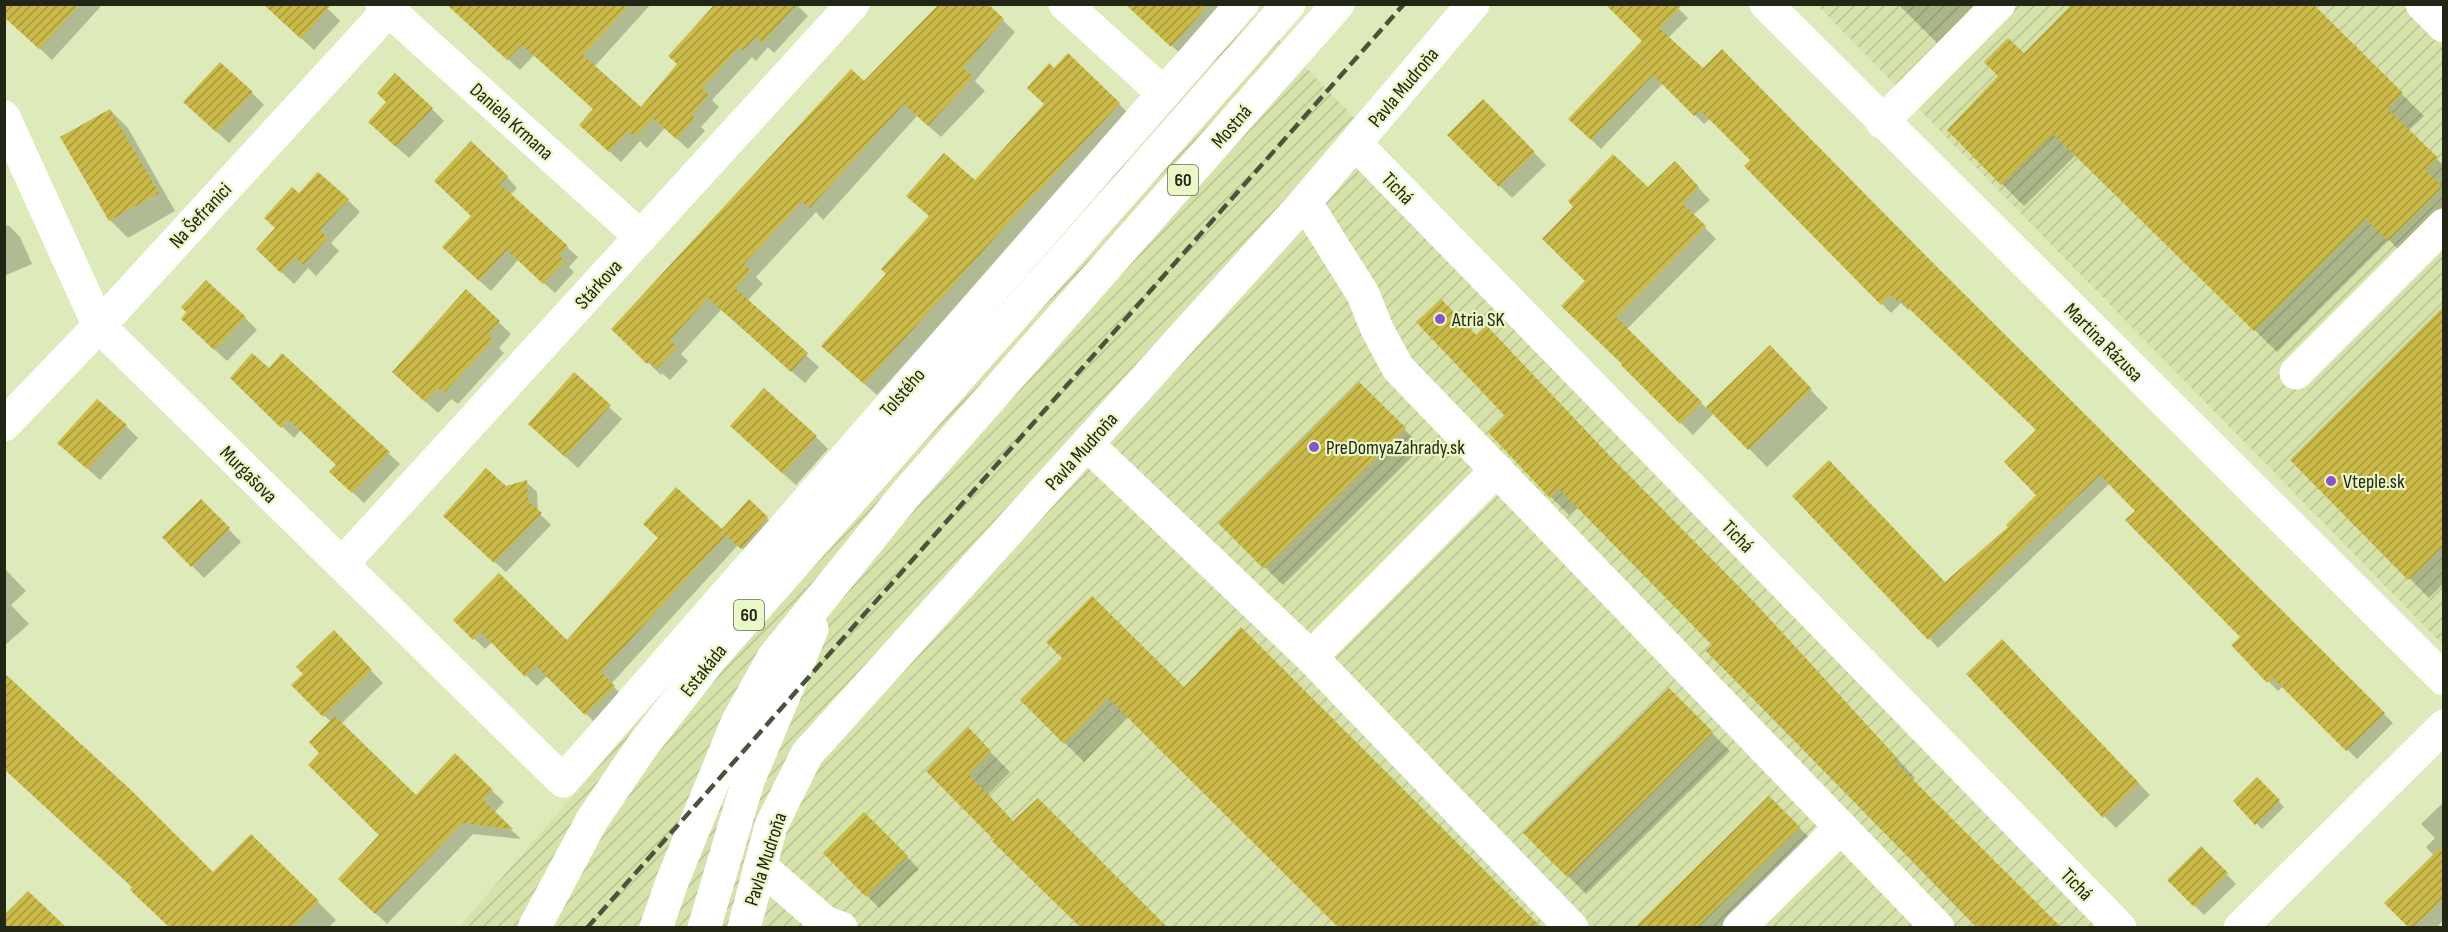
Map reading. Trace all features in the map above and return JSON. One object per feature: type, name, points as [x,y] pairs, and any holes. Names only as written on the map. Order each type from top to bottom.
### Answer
[{"type":"street","name":"Stárkova","points":[[342,564],[853,4]]},
{"type":"street","points":[[1065,4],[1163,93]]},
{"type":"street","name":"Tolstého","points":[[563,781],[1242,4]]},
{"type":"street","name":"Mostná","points":[[1002,329],[1289,4]]},
{"type":"street","name":"Mostná","points":[[831,587],[905,495],[1338,4]]},
{"type":"street","name":"Pavla Mudroňa","points":[[744,927],[771,826],[807,754],[1305,202],[1473,4]]},
{"type":"street","name":"Martina Rázusa","points":[[1766,4],[2444,679]]},
{"type":"street","points":[[1882,122],[1999,4]]},
{"type":"street","points":[[2422,4],[2444,27]]},
{"type":"street","name":"Daniela Krmana","points":[[388,6],[641,237]]},
{"type":"street","name":"Na Šefranici","points":[[4,424],[99,326],[388,6]]},
{"type":"street","name":"Murgašova","points":[[4,117],[99,326],[563,781]]},
{"type":"street","name":"Tichá","points":[[1356,144],[2120,927]]},
{"type":"street","points":[[1305,202],[1363,294],[1377,329],[1398,368],[1938,927]]},
{"type":"street","points":[[2296,373],[2444,225]]},
{"type":"street","name":"Estakáda","points":[[534,927],[592,820],[643,745],[711,658],[1002,329]]},
{"type":"street","points":[[1088,444],[1311,657],[1572,927]]},
{"type":"street","points":[[1311,657],[1497,470]]},
{"type":"street","points":[[704,927],[748,781],[786,687],[831,587]]},
{"type":"street","name":"60","points":[[656,927],[737,723],[773,658],[831,587]]},
{"type":"street","points":[[2240,927],[2444,726]]},
{"type":"street","points":[[1739,927],[1841,827]]},
{"type":"street","points":[[760,866],[826,923],[841,927]]},
{"type":"shaded area","points":[[1817,5],[2443,5],[2443,645]]},
{"type":"shaded area","points":[[1254,14],[2136,927],[458,928]]},
{"type":"building","points":[[4,4],[80,4],[39,49],[4,17]]},
{"type":"building","points":[[263,4],[332,4],[301,39]]},
{"type":"building","points":[[446,4],[630,4],[583,55],[641,107],[677,64],[668,56],[715,4],[797,4],[762,43],[756,37],[743,51],[740,47],[702,88],[709,95],[691,115],[695,118],[676,139],[653,118],[635,137],[628,131],[609,152],[579,125],[593,109],[522,45],[507,60]]},
{"type":"building","points":[[939,4],[988,4],[1004,19],[963,68],[973,77],[928,126],[904,104],[810,208],[802,201],[744,264],[751,270],[735,288],[808,353],[791,372],[708,298],[670,340],[677,347],[657,369],[649,362],[647,364],[611,329],[851,69],[864,81]]},
{"type":"building","points":[[1125,4],[1209,4],[1171,47]]},
{"type":"building","points":[[1605,4],[1683,4],[1659,28],[1703,68],[1722,49],[1935,265],[2385,713],[2346,751],[2273,678],[2267,683],[2231,645],[2240,637],[2125,520],[2135,511],[2100,475],[1928,640],[1792,496],[1829,460],[1945,582],[2008,527],[2006,525],[2036,495],[2004,462],[2036,430],[1900,300],[1898,302],[1890,295],[1881,305],[1744,166],[1750,160],[1700,110],[1694,116],[1653,75],[1591,140],[1568,119],[1642,41]]},
{"type":"building","points":[[2072,4],[2313,4],[2403,93],[2387,108],[2438,158],[2426,170],[2442,187],[2388,241],[2366,219],[2254,331],[2053,134],[2001,185],[1947,130],[1998,76],[1984,62],[2008,38],[2024,53]]},
{"type":"building","points":[[1068,53],[1120,103],[1036,192],[864,384],[821,346],[886,274],[881,269],[929,216],[906,196],[944,153],[975,180],[1044,104],[1027,88],[1049,63],[1054,68]]},
{"type":"building","points":[[220,62],[253,92],[216,132],[183,102]]},
{"type":"building","points":[[395,73],[433,108],[396,147],[368,122],[386,102],[377,93]]},
{"type":"building","points":[[1483,99],[1535,152],[1499,187],[1447,135]]},
{"type":"building","points":[[110,109],[159,193],[109,221],[60,137]]},
{"type":"building","points":[[471,141],[508,176],[500,184],[568,246],[559,256],[565,261],[543,284],[507,250],[479,281],[442,247],[471,216],[434,181]]},
{"type":"building","points":[[1613,154],[1648,187],[1675,161],[1699,187],[1682,203],[1706,226],[1616,317],[1702,402],[1680,424],[1561,306],[1585,281],[1542,239],[1573,207],[1568,201]]},
{"type":"building","points":[[318,172],[349,199],[320,230],[328,238],[303,265],[295,257],[281,273],[256,249],[275,228],[264,218],[292,187],[299,193]]},
{"type":"building","points":[[206,280],[246,317],[214,350],[181,319],[186,312],[181,307]]},
{"type":"building","points":[[466,289],[500,321],[488,335],[493,340],[444,393],[438,388],[425,402],[392,372]]},
{"type":"building","points":[[1441,299],[1476,335],[1486,325],[1608,454],[1755,603],[1897,758],[1894,761],[2061,927],[1977,927],[1706,651],[1712,645],[1559,489],[1550,498],[1488,432],[1505,416],[1416,322]]},
{"type":"building","points":[[2444,306],[2444,545],[2408,580],[2290,460]]},
{"type":"building","points":[[1770,345],[1812,389],[1748,450],[1706,407]]},
{"type":"building","points":[[252,353],[269,368],[282,353],[390,452],[352,493],[329,472],[336,465],[289,420],[281,428],[230,378]]},
{"type":"building","points":[[574,372],[611,405],[565,457],[528,424]]},
{"type":"building","points":[[1359,382],[1406,428],[1264,569],[1218,523]]},
{"type":"building","points":[[764,388],[817,436],[783,474],[730,426]]},
{"type":"building","points":[[97,399],[127,425],[87,469],[57,443]]},
{"type":"building","points":[[486,468],[506,486],[527,480],[528,501],[542,513],[494,563],[443,516]]},
{"type":"building","points":[[676,487],[722,529],[749,499],[768,517],[741,549],[726,535],[601,672],[615,686],[585,715],[536,666],[525,677],[481,632],[473,640],[453,620],[499,573],[567,640],[658,538],[643,524]]},
{"type":"building","points":[[201,499],[230,528],[191,567],[162,537]]},
{"type":"building","points":[[1092,596],[1184,687],[1241,627],[1541,927],[1338,927],[1108,698],[1064,744],[1020,700],[1062,658],[1046,642]]},
{"type":"building","points":[[334,630],[372,670],[323,717],[291,685],[303,674],[296,667]]},
{"type":"building","points":[[2002,639],[2139,783],[2103,818],[1966,674]]},
{"type":"building","points":[[4,673],[132,791],[213,872],[251,834],[319,901],[293,927],[169,927],[130,890],[132,887],[4,769]]},
{"type":"building","points":[[1669,688],[1713,732],[1567,877],[1523,833]]},
{"type":"building","points":[[335,716],[416,795],[455,753],[493,790],[483,800],[513,829],[462,823],[375,914],[338,879],[379,835],[308,765],[319,753],[309,742]]},
{"type":"building","points":[[968,727],[991,751],[969,774],[1013,821],[1038,798],[1167,927],[1080,927],[992,841],[994,840],[926,771]]},
{"type":"building","points":[[2257,777],[2280,800],[2255,825],[2233,801]]},
{"type":"building","points":[[1769,796],[1800,827],[1697,927],[1635,927]]},
{"type":"building","points":[[864,812],[908,856],[866,897],[823,853]]},
{"type":"building","points":[[2444,844],[2444,898],[2413,927],[2408,927],[2384,903]]},
{"type":"building","points":[[2201,846],[2228,873],[2194,907],[2167,880]]},
{"type":"building","points":[[28,891],[66,927],[4,927],[4,915]]},
{"type":"railway","points":[[587,928],[1404,4]]},
{"type":"place","name":"Atria SK","points":[[1440,319]]},
{"type":"place","name":"PreDomyaZahrady.sk","points":[[1314,447]]},
{"type":"place","name":"Vteple.sk","points":[[2331,481]]}]
